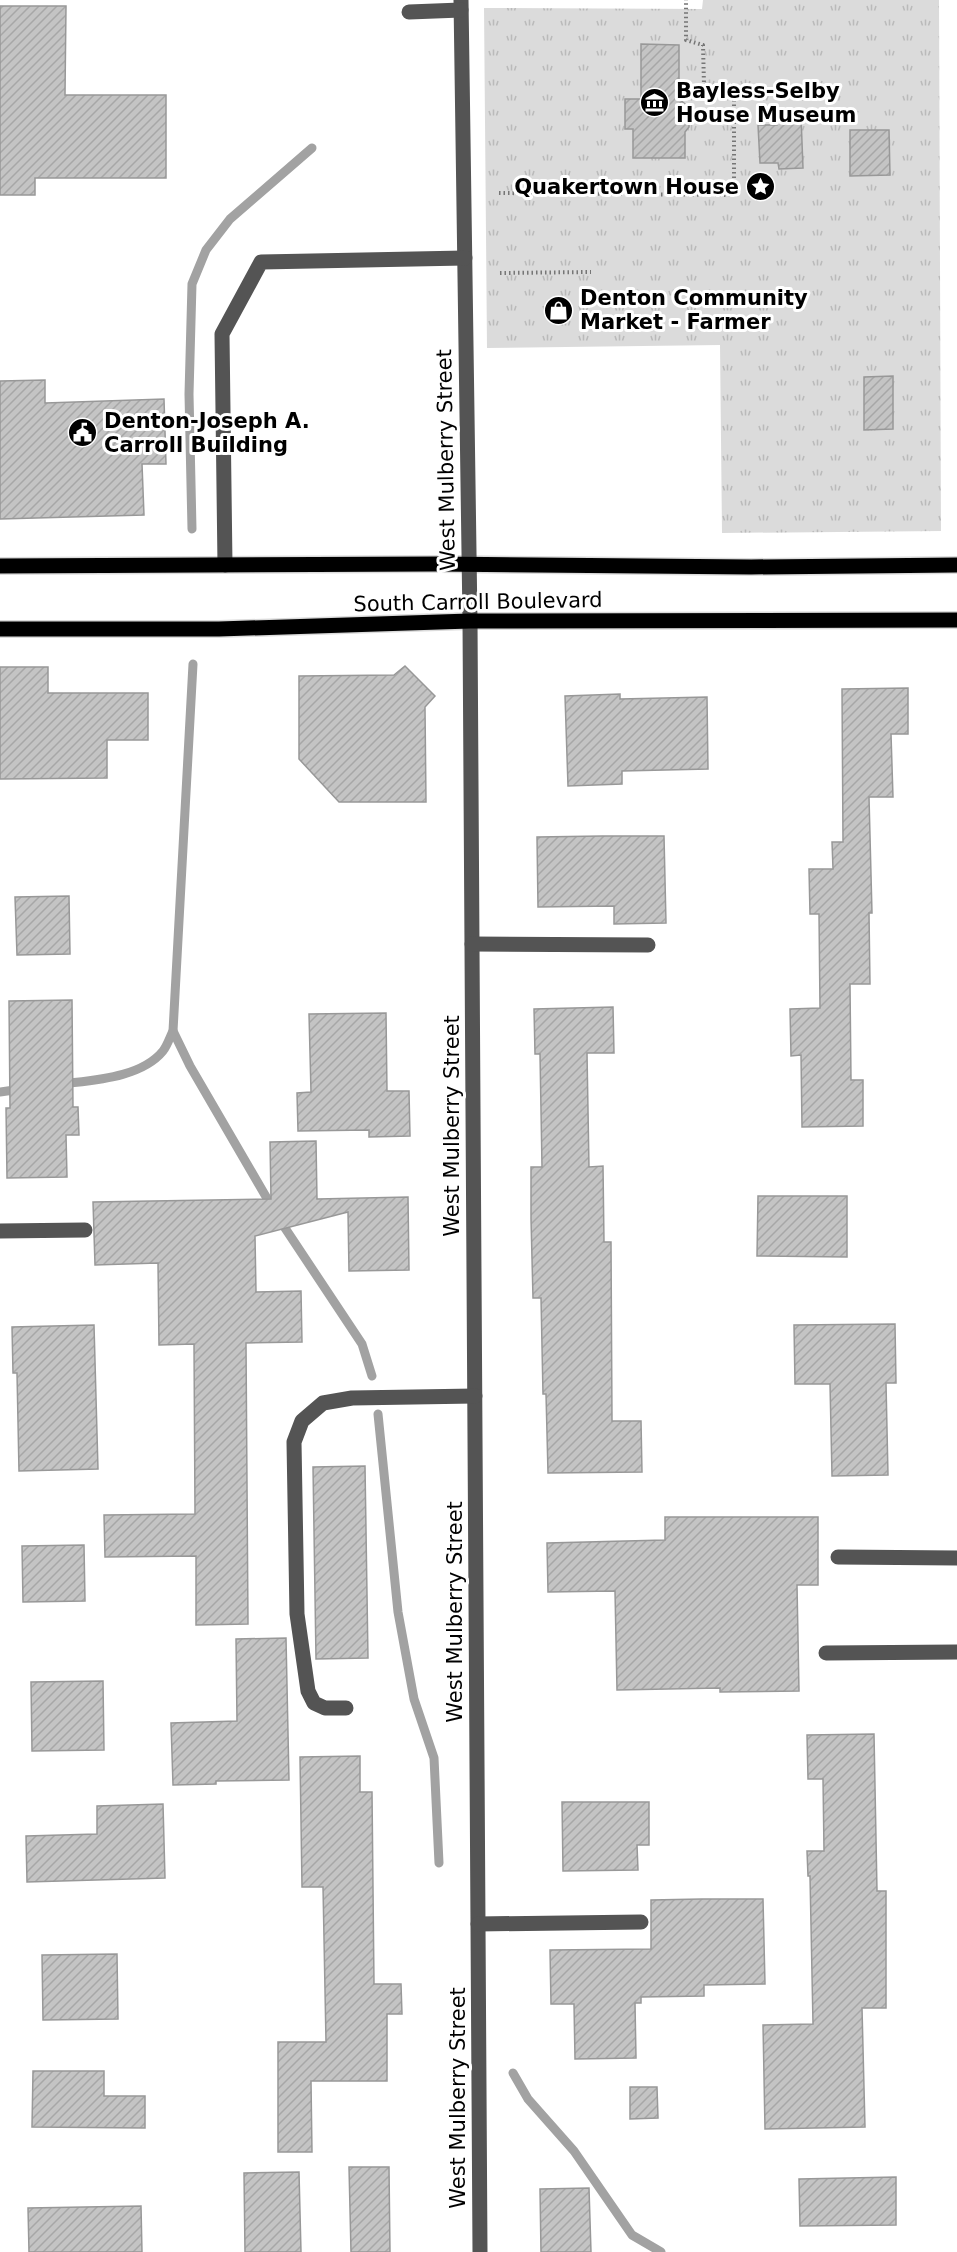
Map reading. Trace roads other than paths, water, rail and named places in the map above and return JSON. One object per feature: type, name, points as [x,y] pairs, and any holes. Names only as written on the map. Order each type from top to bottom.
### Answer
[{"type":"main road","name":"South Carroll Boulevard","points":[[0,566],[957,565]]},
{"type":"main road","name":"South Carroll Boulevard","points":[[0,629],[219,629],[470,621],[957,620]]},
{"type":"street","points":[[409,12],[461,5]]},
{"type":"street","name":"West Mulberry Street","points":[[461,5],[470,621],[480,2252]]},
{"type":"street","points":[[225,565],[222,334],[261,262],[465,258]]},
{"type":"street","points":[[472,944],[648,945]]},
{"type":"street","points":[[0,1231],[85,1230]]},
{"type":"street","points":[[346,1707],[326,1708],[314,1703],[308,1691],[297,1614],[294,1442],[303,1421],[323,1403],[352,1398],[475,1396]]},
{"type":"street","points":[[838,1557],[957,1558]]},
{"type":"street","points":[[826,1653],[957,1652]]},
{"type":"street","points":[[478,1924],[641,1922]]},
{"type":"waterway","points":[[192,529],[189,394],[192,284],[206,250],[230,219],[312,148]]},
{"type":"waterway","points":[[62,1084],[102,1079],[142,1067],[163,1051],[173,1031],[193,664]]},
{"type":"waterway","points":[[173,1031],[190,1066],[272,1207]]},
{"type":"waterway","points":[[0,1092],[21,1089]]},
{"type":"waterway","points":[[279,1219],[362,1344],[372,1376]]},
{"type":"waterway","points":[[378,1414],[398,1612],[414,1699],[434,1758],[439,1863]]},
{"type":"waterway","points":[[513,2073],[528,2099],[574,2151],[632,2235],[661,2252]]},
{"type":"place","name":"Bayless-Selby House Museum","points":[[655,103]]},
{"type":"place","name":"Quakertown House","points":[[760,187]]},
{"type":"place","name":"Denton Community Market - Farmer","points":[[559,310]]},
{"type":"place","name":"Denton-Joseph A. Carroll Building","points":[[83,433]]}]
